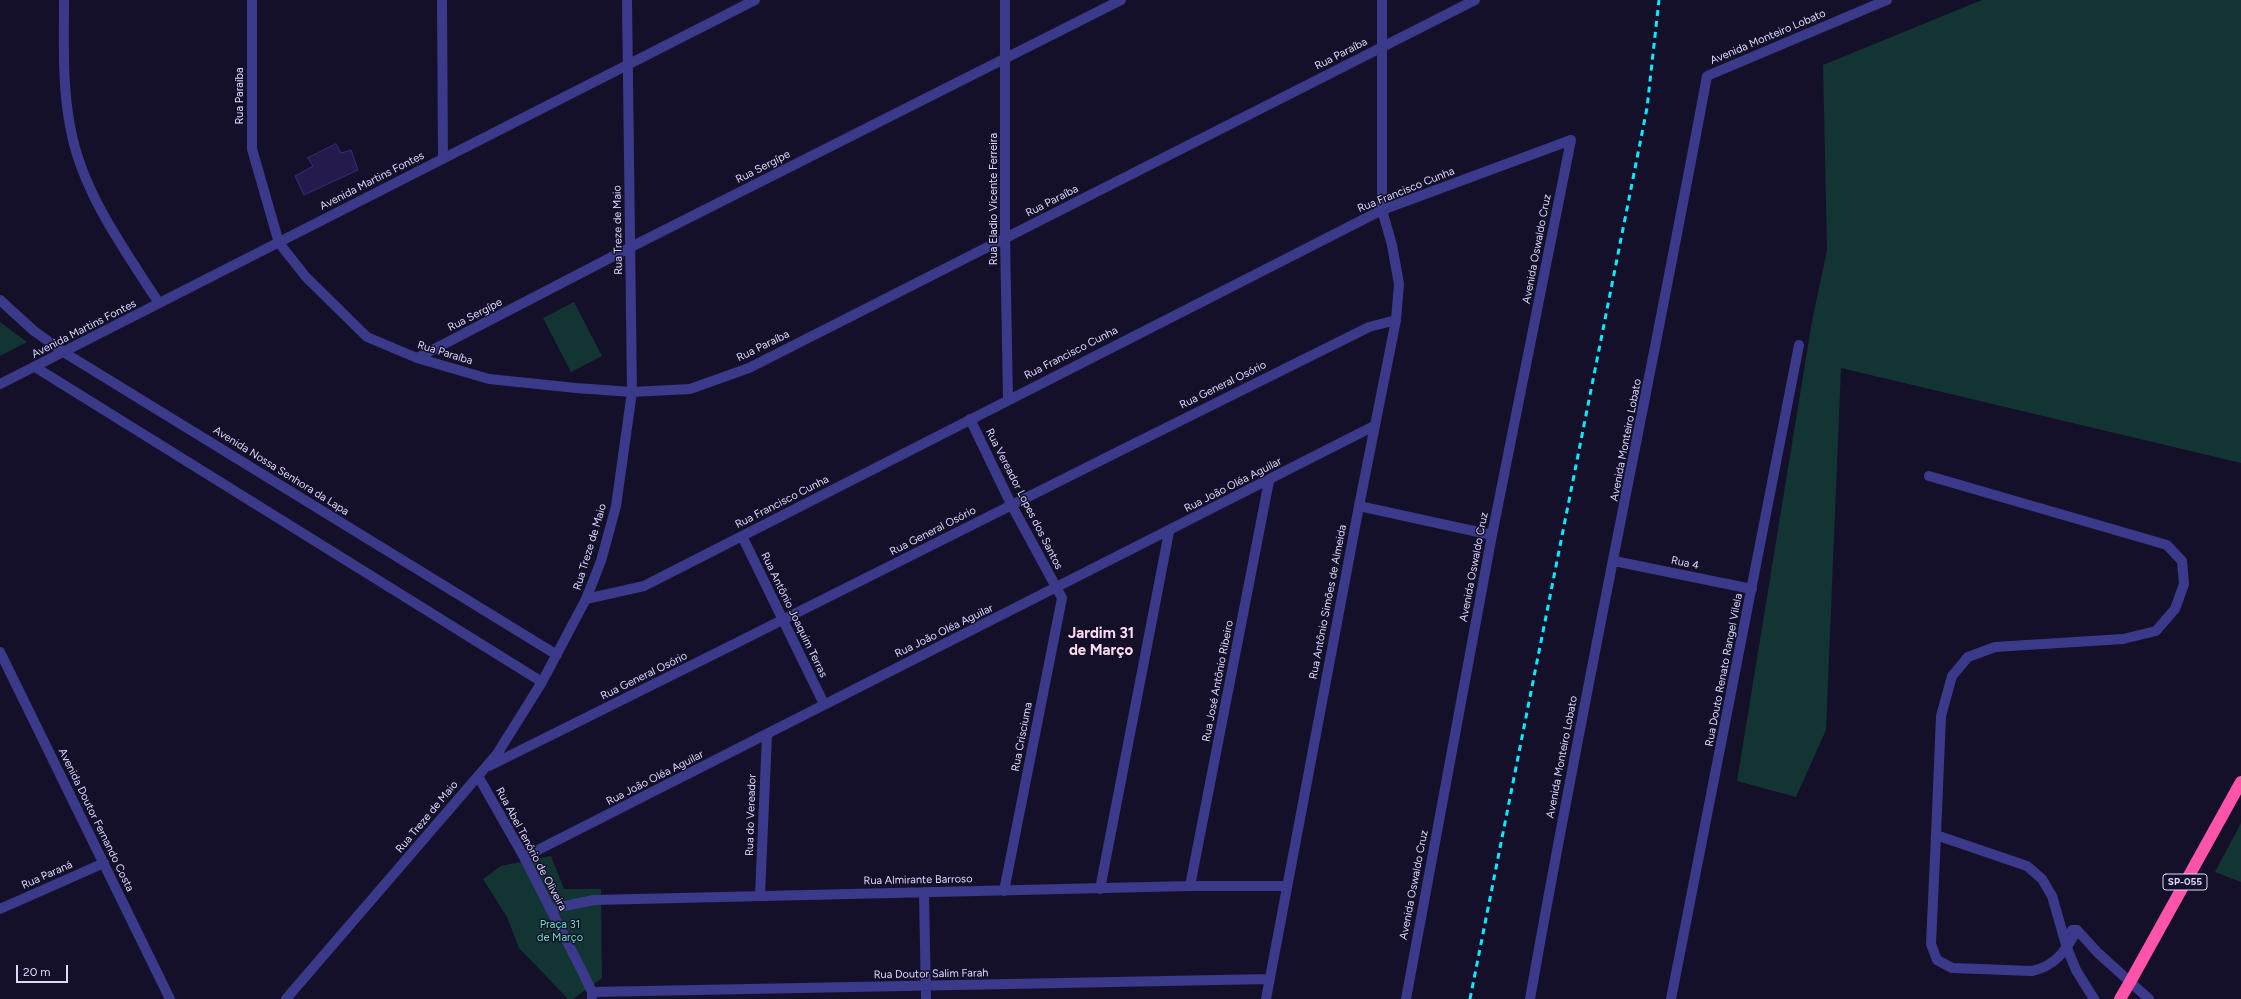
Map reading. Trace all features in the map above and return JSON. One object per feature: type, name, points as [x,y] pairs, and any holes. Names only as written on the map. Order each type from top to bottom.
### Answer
[{"type":"highway","name":"SP-055","points":[[2120,999],[2241,782]]},
{"type":"highway","points":[[2125,999],[2130,982]]},
{"type":"street","points":[[64,0],[64,67],[71,131],[87,180],[107,222],[159,303]]},
{"type":"street","name":"Rua Paraíba","points":[[252,0],[252,149],[278,243],[306,277],[367,337],[417,358],[489,379],[632,392],[690,389],[749,368],[1475,0]]},
{"type":"street","points":[[442,0],[443,158]]},
{"type":"street","name":"Rua Treze de Maio","points":[[286,999],[481,772],[509,736],[557,655],[586,599],[601,561],[616,506],[632,392],[627,0]]},
{"type":"street","name":"Avenida Martins Fontes","points":[[0,384],[65,353],[159,303],[755,0]]},
{"type":"street","name":"Rua Eladio Vicente Ferreira","points":[[1005,0],[1005,238],[1008,398]]},
{"type":"street","name":"Rua Sergípe","points":[[417,358],[631,247],[1005,60],[1121,0]]},
{"type":"street","name":"Rua Antônio Simões de Almeida","points":[[1266,999],[1358,506],[1396,320],[1398,284],[1392,245],[1382,210],[1382,0]]},
{"type":"street","name":"Avenida Monteiro Lobato","points":[[1530,999],[1560,825],[1614,561],[1707,76],[1887,0]]},
{"type":"street","name":"Rua Francisco Cunha","points":[[586,599],[644,586],[970,419],[1008,398],[1382,210],[1571,140]]},
{"type":"street","name":"Avenida Oswaldo Cruz","points":[[1406,999],[1492,534],[1571,140]]},
{"type":"street","name":"Avenida Nossa Senhora da Lapa","points":[[0,300],[34,331],[65,353],[557,655]]},
{"type":"street","name":"Rua General Osório","points":[[481,772],[783,621],[1012,504],[1369,327],[1396,320]]},
{"type":"street","name":"Rua Douto Renato Rangel Vilela","points":[[1672,999],[1798,344]]},
{"type":"street","points":[[35,367],[542,682]]},
{"type":"street","name":"Rua Vereador Lopes dos Santos","points":[[970,419],[1056,589]]},
{"type":"street","name":"Rua João Oléa Aguilar","points":[[524,857],[767,735],[824,704],[1169,532],[1374,426]]},
{"type":"street","points":[[1929,476],[2167,545],[2182,560],[2184,584],[2175,609],[2156,631],[2123,639],[1996,647],[1968,658],[1952,676],[1941,716],[1931,944],[1937,960],[1952,968],[2032,971],[2044,969],[2054,962],[2067,948],[2077,930]]},
{"type":"street","name":"Rua José Antônio Ribeiro","points":[[1190,886],[1268,481]]},
{"type":"street","points":[[1358,506],[1492,534]]},
{"type":"street","points":[[1100,888],[1169,532]]},
{"type":"street","name":"Rua Antônio Joaquim Terras","points":[[742,536],[824,704]]},
{"type":"street","name":"Rua 4","points":[[1614,561],[1752,589]]},
{"type":"street","name":"Rua Crisciuma","points":[[1004,891],[1062,598],[1056,589]]},
{"type":"street","name":"Avenida Doutor Fernando Costa","points":[[1,656],[170,999]]},
{"type":"street","name":"Rua do Vereador","points":[[760,896],[767,735]]},
{"type":"street","name":"Rua Abel Tenório de Oliveira","points":[[481,772],[550,908],[592,996]]},
{"type":"street","points":[[1936,834],[2027,866],[2042,879],[2052,896],[2067,948],[2076,970],[2094,999]]},
{"type":"street","name":"Rua Paraná","points":[[0,909],[104,863]]},
{"type":"street","name":"Rua Almirante Barroso","points":[[550,908],[594,900],[1190,886],[1287,886]]},
{"type":"street","points":[[924,892],[926,999]]},
{"type":"street","points":[[2062,929],[2077,930],[2098,954],[2149,999]]},
{"type":"street","name":"Rua Doutor Salim Farah","points":[[592,996],[1270,980]]},
{"type":"green space","points":[[1982,0],[2241,0],[2241,463],[1841,368],[1826,730],[1796,797],[1737,781],[1812,321],[1827,250],[1823,65]]},
{"type":"green space","points":[[574,302],[602,356],[571,372],[543,318]]},
{"type":"green space","points":[[0,322],[27,342],[0,356]]},
{"type":"green space","points":[[2241,823],[2241,882],[2215,872]]},
{"type":"green space","name":"Praça 31 de Março","points":[[551,856],[564,889],[601,889],[602,978],[573,999],[568,999],[519,948],[507,917],[483,879],[501,866]]},
{"type":"building","points":[[336,144],[341,153],[351,150],[358,170],[304,195],[295,176],[313,166],[308,158]]},
{"type":"railway","points":[[1470,999],[1647,108],[1659,0]]},
{"type":"district","name":"Jardim 31 de Março","points":[[1101,642]]}]
